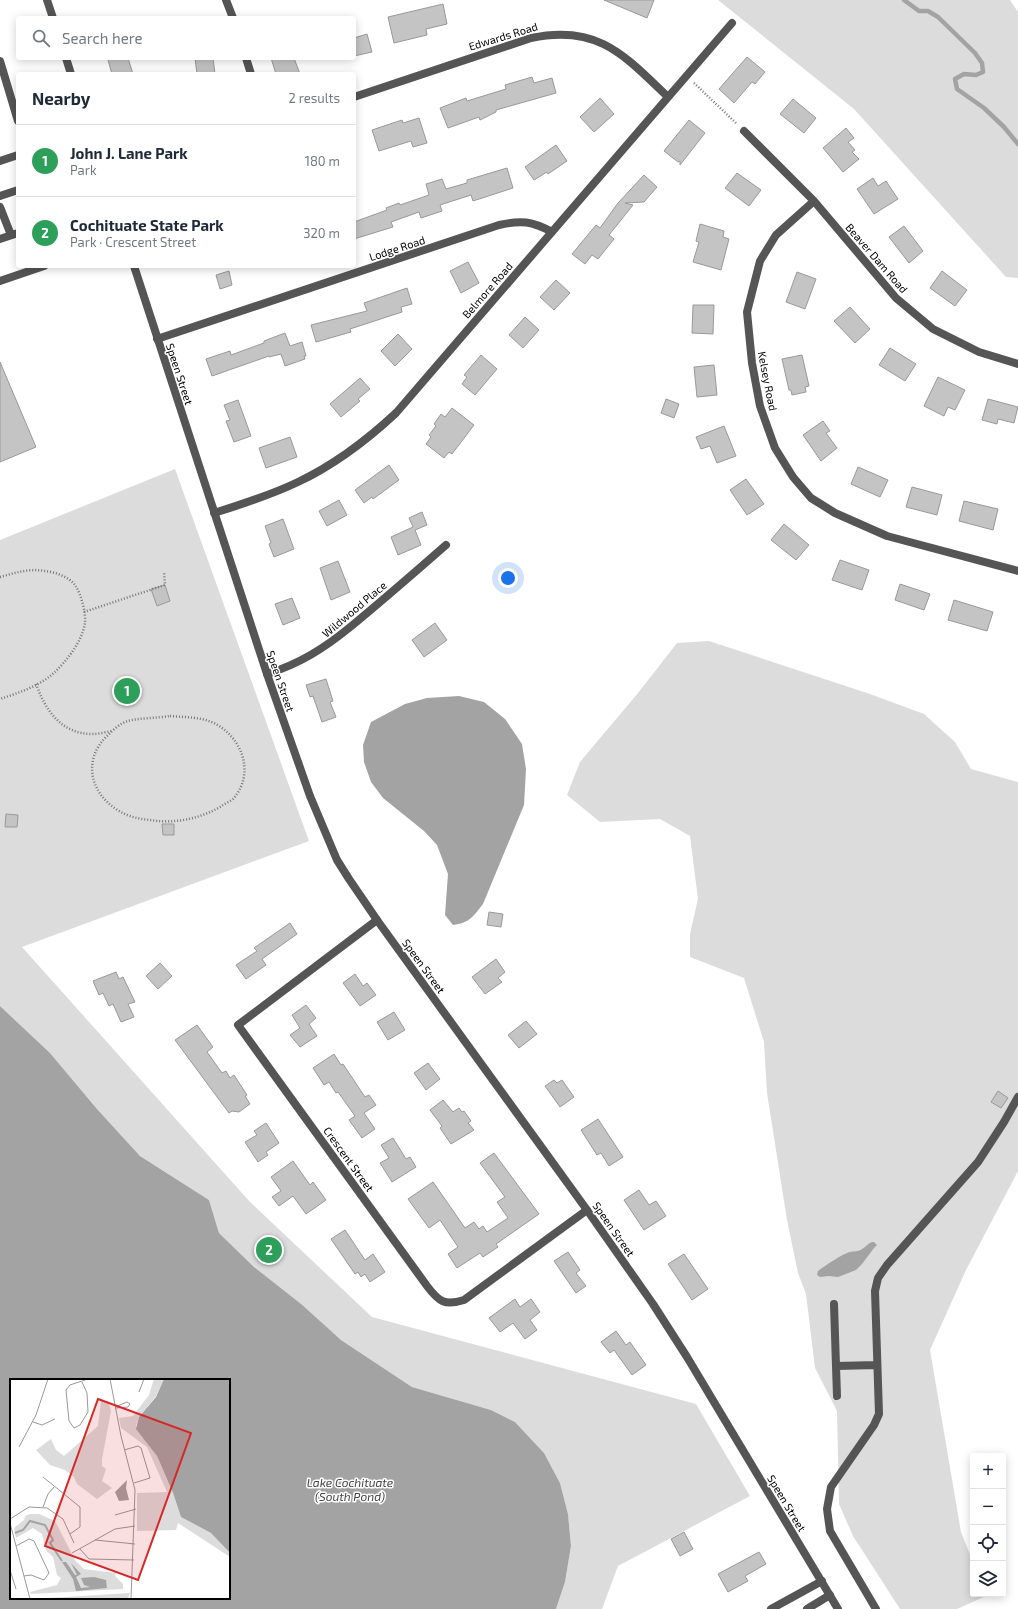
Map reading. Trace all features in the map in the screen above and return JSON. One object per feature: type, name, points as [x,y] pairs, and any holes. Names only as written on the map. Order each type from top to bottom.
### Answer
[{"type":"street","points":[[47,0],[52,16]]},
{"type":"street","points":[[226,0],[232,16]]},
{"type":"street","name":"Belmore Road","points":[[214,513],[259,498],[314,474],[350,450],[385,423],[407,401],[732,23]]},
{"type":"street","name":"Edwards Road","points":[[356,96],[531,38],[559,33],[589,38],[616,50],[668,97]]},
{"type":"street","points":[[67,60],[70,72]]},
{"type":"street","points":[[247,60],[250,72]]},
{"type":"street","points":[[0,61],[16,114]]},
{"type":"street","name":"Beaver Dam Road","points":[[747,134],[814,201],[896,298],[933,329],[979,352],[1018,364]]},
{"type":"street","points":[[0,161],[16,156]]},
{"type":"street","points":[[0,196],[16,191]]},
{"type":"street","name":"Kelsey Road","points":[[814,201],[776,236],[760,261],[747,312],[752,363],[760,406],[775,448],[793,477],[811,498],[835,513],[887,536],[1018,571]]},
{"type":"street","points":[[0,207],[14,234],[0,239]]},
{"type":"street","name":"Lodge Road","points":[[157,339],[499,225],[530,222],[540,225],[552,232]]},
{"type":"street","points":[[0,282],[38,268]]},
{"type":"street","name":"Speen Street","points":[[135,268],[267,674],[310,796],[328,840],[349,879],[377,920],[587,1210],[675,1338],[838,1609]]},
{"type":"street","name":"Wildwood Place","points":[[267,674],[296,664],[335,640],[364,617],[446,545]]},
{"type":"street","name":"Crescent Street","points":[[377,920],[238,1025],[427,1286],[435,1297],[441,1301],[449,1304],[464,1300],[587,1210]]},
{"type":"street","points":[[876,1609],[830,1531],[827,1509],[831,1487],[874,1425],[879,1414],[875,1291],[878,1278],[886,1265],[978,1162],[1018,1097]]},
{"type":"street","points":[[834,1304],[837,1396]]},
{"type":"street","points":[[836,1366],[877,1365]]},
{"type":"street","points":[[771,1609],[822,1581]]},
{"type":"street","points":[[807,1609],[830,1595]]},
{"type":"path","points":[[686,76],[747,134]]},
{"type":"path","points":[[0,576],[24,570],[45,570],[62,576],[74,585],[84,612],[85,624],[79,640],[69,656],[53,673],[18,693],[0,699]]},
{"type":"path","points":[[84,612],[165,585],[164,572]]},
{"type":"path","points":[[36,684],[46,707],[56,721],[76,731],[92,734],[112,731],[127,721],[170,716],[206,720],[220,726],[232,736],[242,752],[245,772],[241,787],[232,800],[215,810],[193,819],[173,821],[131,817],[116,809],[102,796],[94,781],[91,767],[95,752],[103,740],[112,731]]},
{"type":"shaded area","points":[[718,0],[1010,0],[1018,12],[1018,278],[1006,277],[854,109]]},
{"type":"shaded area","points":[[175,469],[309,841],[22,947],[250,1202],[372,1317],[696,1404],[750,1496],[618,1566],[602,1609],[556,1609],[565,1582],[571,1546],[568,1514],[560,1483],[544,1453],[515,1422],[491,1410],[412,1387],[341,1340],[254,1267],[219,1233],[209,1200],[140,1156],[97,1109],[50,1053],[0,1006],[0,540]]},
{"type":"shaded area","points":[[709,641],[870,694],[924,714],[955,742],[971,769],[1018,782],[1018,1171],[966,1270],[930,1350],[961,1532],[970,1554],[970,1597],[984,1597],[957,1609],[900,1609],[853,1536],[839,1504],[837,1411],[815,1368],[806,1294],[798,1273],[787,1220],[767,1093],[764,1042],[744,978],[690,957],[690,934],[698,899],[690,836],[660,819],[600,822],[567,795],[580,762],[638,693],[677,643]]},
{"type":"water","points":[[459,696],[484,702],[505,719],[522,744],[526,769],[524,805],[483,904],[470,919],[463,923],[453,925],[445,915],[448,874],[437,845],[424,831],[383,798],[371,782],[364,762],[363,745],[371,722],[405,704],[427,698]]},
{"type":"water","name":"Lake Cochituate (South Pond)","points":[[0,1006],[50,1053],[97,1109],[140,1156],[209,1200],[219,1233],[254,1267],[301,1304],[341,1340],[412,1387],[491,1410],[515,1422],[544,1453],[560,1483],[568,1514],[571,1546],[565,1582],[556,1609],[0,1609]]},
{"type":"water","points":[[872,1242],[877,1245],[856,1270],[838,1277],[820,1277],[817,1275],[818,1271],[838,1258],[847,1253],[858,1251]]},
{"type":"building","points":[[604,0],[654,0],[647,18]]},
{"type":"building","points":[[443,4],[447,24],[426,29],[427,35],[394,43],[388,17]]},
{"type":"building","points":[[367,34],[372,52],[356,56],[356,37]]},
{"type":"building","points":[[747,57],[765,72],[755,84],[752,82],[734,103],[719,89]]},
{"type":"building","points":[[108,60],[129,60],[132,72],[111,72]]},
{"type":"building","points":[[195,60],[213,60],[215,72],[197,72]]},
{"type":"building","points":[[272,60],[295,60],[299,72],[275,72]]},
{"type":"building","points":[[532,77],[534,83],[552,78],[556,93],[496,110],[496,112],[480,120],[479,117],[448,128],[440,108],[466,98],[467,101],[506,89],[505,85]]},
{"type":"building","points":[[600,98],[614,114],[594,132],[580,117]]},
{"type":"building","points":[[793,99],[816,118],[804,133],[780,114]]},
{"type":"building","points":[[419,118],[427,143],[413,147],[411,141],[379,151],[372,130],[402,120],[403,123]]},
{"type":"building","points":[[689,120],[705,133],[680,165],[680,161],[678,162],[664,151]]},
{"type":"building","points":[[846,128],[854,138],[848,142],[855,150],[852,152],[859,159],[843,172],[823,148]]},
{"type":"building","points":[[556,145],[567,161],[548,174],[547,172],[534,180],[525,167]]},
{"type":"building","points":[[507,168],[513,188],[473,201],[471,195],[440,205],[442,211],[421,218],[419,212],[391,222],[393,227],[356,238],[356,221],[387,210],[386,208],[399,203],[400,205],[429,195],[426,184],[442,179],[446,189],[467,183],[467,180]]},
{"type":"building","points":[[737,173],[761,190],[749,206],[725,188]]},
{"type":"building","points":[[644,175],[657,187],[644,202],[625,203],[633,205],[609,235],[614,239],[598,259],[592,255],[585,264],[572,254],[596,225],[600,228],[618,203]]},
{"type":"building","points":[[873,178],[878,186],[886,181],[898,199],[874,214],[857,189]]},
{"type":"building","points":[[700,224],[724,231],[723,237],[729,239],[721,270],[693,262],[699,242],[696,241]]},
{"type":"building","points":[[904,226],[923,251],[909,263],[889,237]]},
{"type":"building","points":[[468,262],[479,283],[461,293],[450,271]]},
{"type":"building","points":[[229,271],[232,285],[220,289],[216,275]]},
{"type":"building","points":[[942,271],[967,290],[955,306],[930,288]]},
{"type":"building","points":[[797,272],[816,279],[805,309],[786,302]]},
{"type":"building","points":[[556,280],[570,293],[554,310],[540,297]]},
{"type":"building","points":[[407,288],[412,304],[401,307],[402,312],[350,329],[351,332],[316,342],[311,325],[367,311],[364,303]]},
{"type":"building","points":[[693,305],[714,305],[713,334],[692,333]]},
{"type":"building","points":[[850,307],[870,329],[855,343],[834,321]]},
{"type":"building","points":[[525,317],[539,330],[523,348],[509,335]]},
{"type":"building","points":[[285,333],[290,346],[302,342],[306,356],[304,356],[305,359],[285,366],[281,354],[269,356],[212,376],[206,359],[230,351],[231,355],[264,343],[264,341]]},
{"type":"building","points":[[398,334],[412,349],[395,366],[381,351]]},
{"type":"building","points":[[890,348],[916,364],[905,381],[879,365]]},
{"type":"building","points":[[481,355],[497,369],[475,395],[462,384],[467,377],[464,375]]},
{"type":"building","points":[[802,355],[809,386],[805,387],[806,392],[792,395],[791,390],[789,390],[782,359]]},
{"type":"building","points":[[0,362],[36,447],[0,462]]},
{"type":"building","points":[[714,365],[717,395],[697,397],[694,367]]},
{"type":"building","points":[[938,377],[965,390],[955,410],[948,407],[944,416],[924,406]]},
{"type":"building","points":[[360,378],[370,389],[358,399],[360,401],[341,417],[330,404]]},
{"type":"building","points":[[666,399],[679,404],[674,418],[661,413]]},
{"type":"building","points":[[988,399],[1018,407],[1014,423],[998,419],[997,424],[982,420]]},
{"type":"building","points":[[238,400],[251,436],[234,442],[226,421],[230,420],[224,405]]},
{"type":"building","points":[[452,408],[474,425],[452,454],[449,452],[444,458],[426,444],[431,437],[429,435],[436,426],[434,424],[441,414],[445,417]]},
{"type":"building","points":[[823,421],[830,431],[826,433],[837,448],[821,461],[803,435]]},
{"type":"building","points":[[724,426],[736,456],[717,463],[710,446],[701,449],[696,437]]},
{"type":"building","points":[[290,437],[297,457],[266,468],[259,448]]},
{"type":"building","points":[[389,465],[399,480],[373,499],[372,497],[364,503],[355,490]]},
{"type":"building","points":[[858,467],[888,480],[880,497],[851,484]]},
{"type":"building","points":[[746,479],[764,504],[747,515],[730,490]]},
{"type":"building","points":[[912,487],[942,495],[937,515],[906,507]]},
{"type":"building","points":[[339,500],[347,515],[327,526],[319,511]]},
{"type":"building","points":[[964,501],[998,509],[993,530],[959,521]]},
{"type":"building","points":[[422,512],[427,525],[415,530],[421,545],[398,555],[391,537],[413,527],[409,518]]},
{"type":"building","points":[[283,519],[294,549],[274,557],[265,526]]},
{"type":"building","points":[[784,524],[809,545],[796,560],[771,540]]},
{"type":"building","points":[[840,560],[869,570],[862,590],[832,580]]},
{"type":"building","points":[[338,561],[350,592],[331,600],[320,568]]},
{"type":"building","points":[[900,584],[930,594],[924,610],[895,600]]},
{"type":"building","points":[[165,585],[170,601],[157,606],[151,589]]},
{"type":"building","points":[[292,598],[300,618],[283,625],[275,604]]},
{"type":"building","points":[[954,600],[993,612],[987,631],[948,620]]},
{"type":"building","points":[[435,623],[447,640],[424,657],[412,640]]},
{"type":"building","points":[[326,679],[333,701],[330,702],[336,717],[322,722],[313,696],[310,697],[306,685]]},
{"type":"building","points":[[6,814],[18,815],[17,827],[5,827]]},
{"type":"building","points":[[162,824],[174,824],[174,835],[163,835]]},
{"type":"building","points":[[489,912],[503,914],[501,927],[487,925]]},
{"type":"building","points":[[290,923],[297,934],[262,959],[266,965],[246,979],[236,965],[257,951],[254,948]]},
{"type":"building","points":[[496,959],[505,972],[498,978],[502,982],[485,994],[472,977]]},
{"type":"building","points":[[160,963],[172,976],[158,989],[146,976]]},
{"type":"building","points":[[116,972],[119,979],[123,977],[135,1002],[128,1004],[134,1017],[121,1022],[113,1004],[109,1006],[103,993],[99,995],[93,981]]},
{"type":"building","points":[[355,974],[363,986],[367,983],[376,995],[360,1006],[343,983]]},
{"type":"building","points":[[306,1005],[316,1018],[309,1024],[317,1036],[300,1047],[290,1035],[300,1028],[292,1015]]},
{"type":"building","points":[[394,1012],[405,1030],[388,1040],[377,1022]]},
{"type":"building","points":[[526,1021],[537,1034],[519,1048],[508,1035]]},
{"type":"building","points":[[197,1025],[213,1047],[207,1052],[222,1073],[226,1071],[230,1078],[234,1075],[247,1095],[245,1096],[250,1104],[239,1112],[232,1111],[229,1113],[175,1040]]},
{"type":"building","points":[[334,1054],[341,1065],[343,1064],[365,1097],[369,1095],[376,1105],[364,1113],[375,1129],[362,1138],[349,1120],[355,1116],[338,1092],[336,1093],[329,1082],[324,1085],[313,1068]]},
{"type":"building","points":[[428,1063],[440,1079],[426,1090],[414,1073]]},
{"type":"building","points":[[554,1080],[557,1083],[562,1080],[574,1097],[560,1107],[545,1086]]},
{"type":"building","points":[[998,1091],[1008,1098],[1001,1108],[991,1102]]},
{"type":"building","points":[[443,1100],[453,1112],[459,1108],[462,1112],[464,1111],[471,1121],[468,1123],[474,1130],[451,1144],[440,1128],[442,1126],[430,1110]]},
{"type":"building","points":[[598,1119],[623,1157],[609,1166],[601,1153],[597,1155],[581,1130]]},
{"type":"building","points":[[266,1123],[279,1143],[266,1152],[268,1155],[258,1162],[245,1142],[257,1135],[254,1131]]},
{"type":"building","points":[[393,1138],[406,1159],[410,1157],[416,1167],[392,1182],[380,1163],[389,1158],[381,1145]]},
{"type":"building","points":[[494,1153],[539,1214],[496,1244],[498,1247],[483,1257],[480,1253],[457,1268],[448,1254],[458,1247],[440,1220],[429,1228],[408,1199],[433,1182],[465,1228],[474,1222],[479,1229],[483,1226],[487,1232],[508,1218],[497,1202],[505,1197],[480,1163]]},
{"type":"building","points":[[293,1161],[310,1185],[313,1182],[326,1200],[306,1214],[293,1196],[279,1206],[272,1197],[281,1191],[271,1177]]},
{"type":"building","points":[[639,1190],[649,1205],[656,1201],[666,1216],[644,1230],[624,1200]]},
{"type":"building","points":[[345,1230],[365,1260],[373,1254],[385,1272],[370,1282],[365,1274],[361,1277],[358,1272],[355,1274],[331,1239]]},
{"type":"building","points":[[568,1252],[580,1270],[576,1273],[586,1286],[576,1293],[554,1261]]},
{"type":"building","points":[[684,1254],[708,1289],[692,1300],[668,1264]]},
{"type":"building","points":[[515,1299],[520,1307],[531,1299],[540,1312],[530,1320],[537,1330],[525,1339],[513,1323],[500,1332],[489,1318]]},
{"type":"building","points":[[616,1331],[626,1345],[630,1342],[646,1365],[632,1375],[614,1350],[610,1353],[601,1342]]},
{"type":"building","points":[[684,1532],[693,1549],[680,1556],[671,1539]]},
{"type":"building","points":[[759,1552],[766,1564],[745,1576],[748,1581],[728,1592],[718,1574]]},
{"type":"waterway","points":[[904,0],[919,11],[928,11],[938,17],[975,53],[982,63],[983,72],[976,75],[964,74],[955,79],[957,89],[984,108],[1004,127],[1018,144]]},
{"type":"place","name":"John J. Lane Park","points":[[127,691]]},
{"type":"place","name":"Cochituate State Park","points":[[269,1250]]}]
